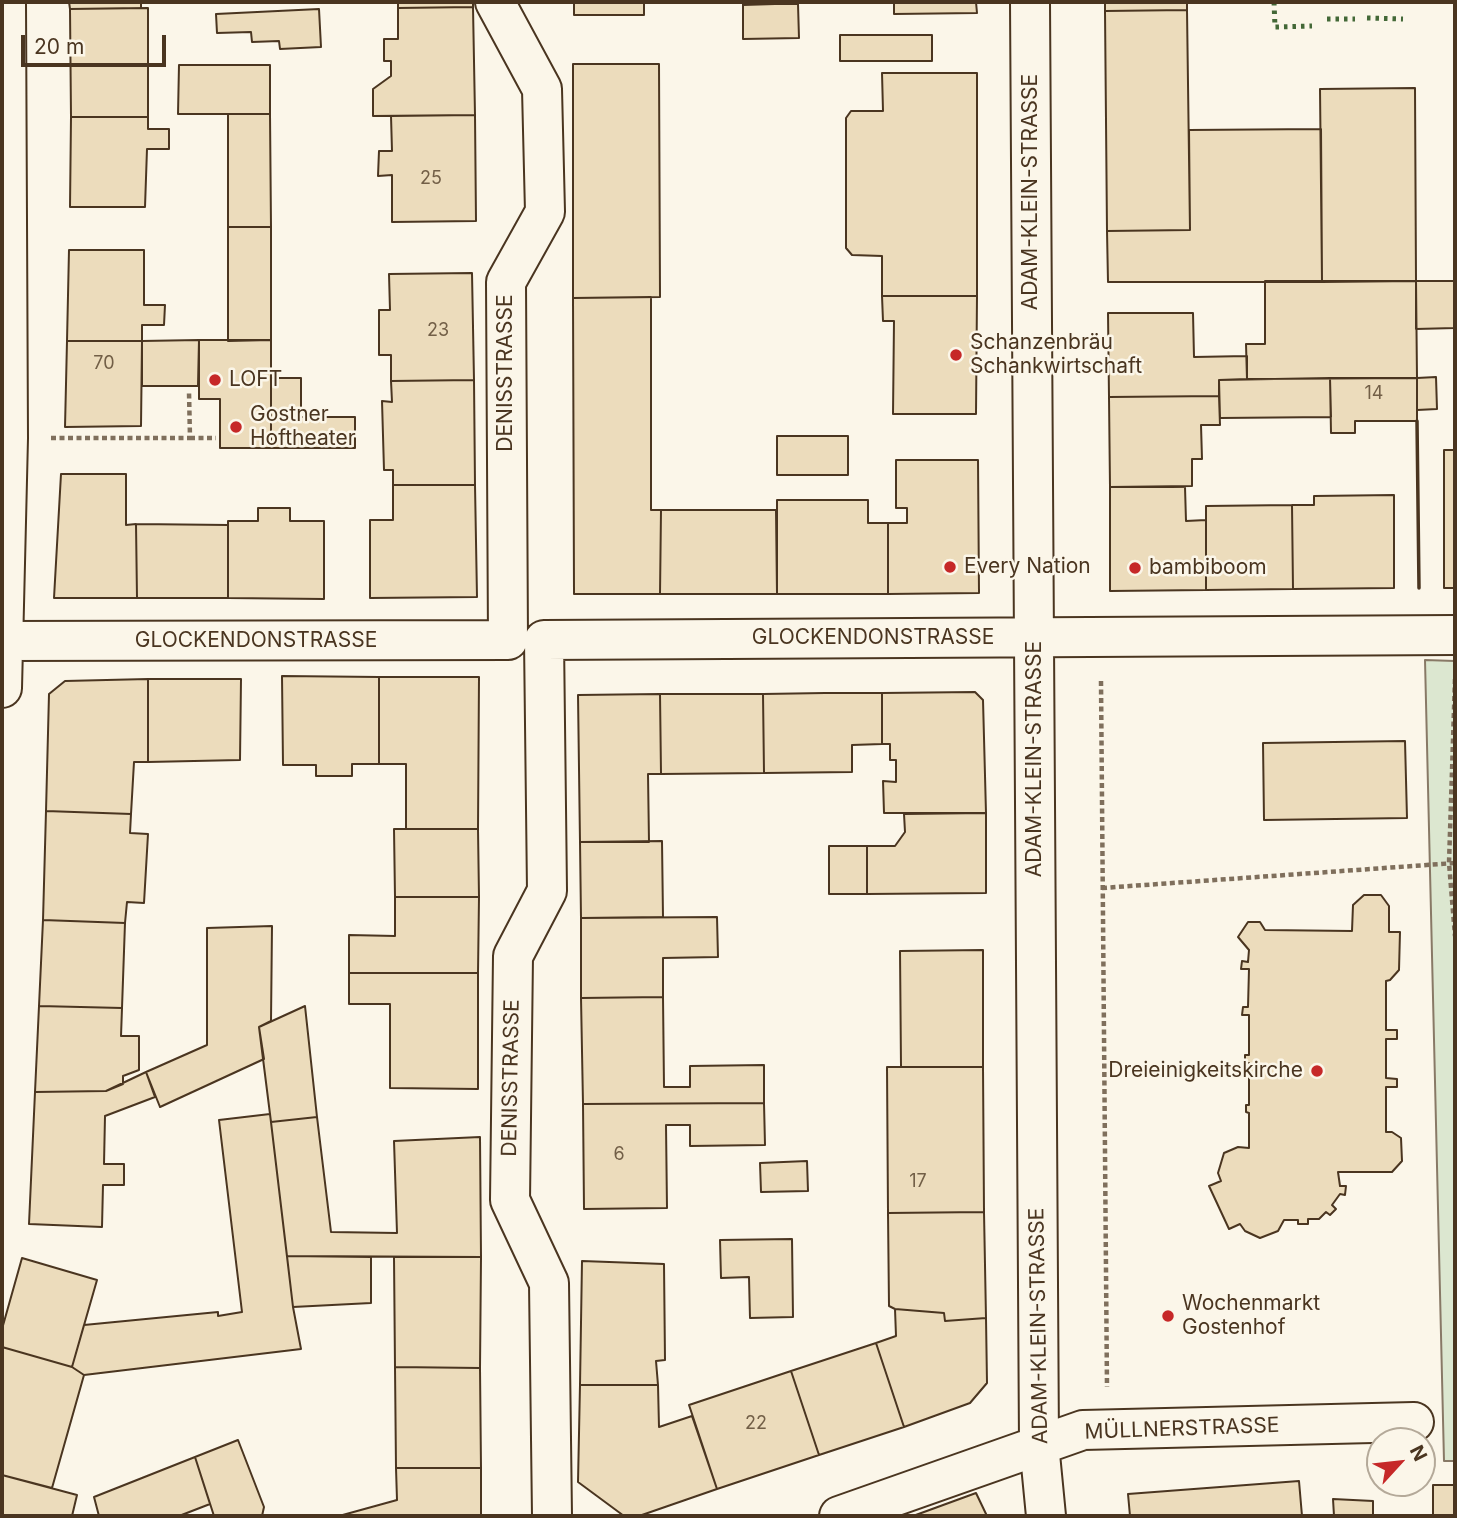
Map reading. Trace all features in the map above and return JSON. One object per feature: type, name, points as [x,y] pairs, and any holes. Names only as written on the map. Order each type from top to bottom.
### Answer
[{"type":"street","points":[[2,688],[8,438],[6,2]]},
{"type":"street","name":"DENISSTRASSE","points":[[495,2],[542,89],[545,212],[506,282],[526,640],[547,891],[513,956],[510,1200],[549,1283],[552,1516]]},
{"type":"street","name":"ADAM-KLEIN-STRASSE","points":[[1030,2],[1039,1444],[1046,1516]]},
{"type":"street","name":"GLOCKENDONSTRASSE","points":[[4,641],[1455,635]]},
{"type":"street","name":"MÜLLNERSTRASSE","points":[[839,1516],[1083,1430],[1414,1422]]},
{"type":"path","points":[[189,392],[190,438]]},
{"type":"path","points":[[8,438],[216,438]]},
{"type":"path","points":[[1101,637],[1108,1429]]},
{"type":"path","points":[[1455,676],[1452,863],[1455,936]]},
{"type":"path","points":[[1102,888],[1452,863]]},
{"type":"green space","points":[[1425,660],[1455,661],[1455,1461],[1444,1461]]},
{"type":"building","points":[[69,2],[141,2],[141,8],[70,9]]},
{"type":"building","points":[[398,2],[473,2],[473,7],[398,8]]},
{"type":"building","points":[[574,2],[644,2],[644,15],[574,15]]},
{"type":"building","points":[[743,2],[775,2],[775,4],[743,5]]},
{"type":"building","points":[[894,2],[976,2],[977,13],[894,14]]},
{"type":"building","points":[[1105,2],[1187,2],[1187,10],[1105,11]]},
{"type":"building","points":[[798,4],[799,38],[743,39],[743,5]]},
{"type":"building","points":[[473,7],[475,115],[373,116],[373,89],[391,76],[391,61],[384,61],[384,39],[398,39],[398,8]]},
{"type":"building","points":[[148,8],[148,117],[71,117],[70,9]]},
{"type":"building","points":[[319,9],[321,47],[280,49],[279,41],[252,42],[251,32],[217,33],[216,14]]},
{"type":"building","points":[[1187,10],[1190,230],[1107,231],[1105,11]]},
{"type":"building","points":[[840,35],[932,35],[932,61],[840,61]]},
{"type":"building","points":[[573,64],[659,64],[660,297],[573,298]]},
{"type":"building","points":[[179,65],[270,65],[270,114],[178,114]]},
{"type":"building","points":[[882,73],[977,73],[977,296],[882,296],[882,256],[852,255],[846,248],[846,118],[851,111],[883,111]]},
{"type":"building","points":[[1415,88],[1416,281],[1322,282],[1320,89]]},
{"type":"building","points":[[228,114],[270,114],[271,227],[228,227]]},
{"type":"building","points":[[475,115],[476,221],[392,222],[392,175],[378,176],[379,151],[392,151],[391,116]]},
{"type":"building","points":[[71,117],[148,117],[148,129],[169,129],[169,149],[147,149],[145,207],[70,207]]},
{"type":"building","points":[[1321,129],[1322,282],[1108,282],[1107,231],[1190,230],[1189,130]]},
{"type":"building","points":[[228,227],[271,227],[271,340],[228,341]]},
{"type":"building","points":[[69,250],[144,250],[144,305],[165,305],[164,325],[142,325],[142,341],[67,341]]},
{"type":"building","points":[[472,273],[474,380],[391,381],[391,355],[379,355],[379,310],[390,310],[389,274]]},
{"type":"building","points":[[1265,281],[1416,281],[1417,378],[1247,379],[1246,344],[1265,344]]},
{"type":"building","points":[[1416,281],[1455,281],[1455,328],[1416,329]]},
{"type":"building","points":[[882,296],[977,296],[976,414],[893,414],[894,321],[883,321]]},
{"type":"building","points":[[651,297],[651,510],[661,510],[660,594],[574,594],[573,298]]},
{"type":"building","points":[[1108,313],[1193,313],[1194,357],[1247,356],[1247,379],[1219,380],[1219,396],[1109,397]]},
{"type":"building","points":[[199,340],[271,340],[271,448],[220,448],[220,399],[199,399]]},
{"type":"building","points":[[199,340],[198,386],[142,386],[142,341]]},
{"type":"building","points":[[67,341],[142,341],[141,426],[65,427]]},
{"type":"building","points":[[1436,377],[1437,409],[1417,410],[1417,378]]},
{"type":"building","points":[[271,378],[301,378],[301,417],[355,417],[355,448],[271,448]]},
{"type":"building","points":[[1330,378],[1331,417],[1220,418],[1219,380]]},
{"type":"building","points":[[1330,378],[1417,378],[1417,421],[1355,421],[1355,433],[1331,433]]},
{"type":"building","points":[[474,380],[475,485],[393,485],[393,470],[384,470],[382,401],[392,402],[391,381]]},
{"type":"building","points":[[1219,396],[1220,425],[1201,425],[1202,459],[1192,459],[1192,486],[1110,487],[1109,397]]},
{"type":"building","points":[[777,436],[848,436],[848,475],[777,475]]},
{"type":"building","points":[[1444,450],[1455,450],[1455,588],[1444,588]]},
{"type":"building","points":[[896,460],[978,460],[979,593],[888,594],[888,523],[907,523],[907,508],[896,508]]},
{"type":"building","points":[[61,474],[126,474],[126,525],[136,524],[137,598],[54,598]]},
{"type":"building","points":[[393,485],[475,485],[477,597],[370,598],[370,520],[393,520]]},
{"type":"building","points":[[1110,487],[1185,487],[1186,521],[1206,520],[1206,590],[1110,591]]},
{"type":"building","points":[[1394,495],[1394,588],[1293,589],[1292,505],[1314,505],[1314,496]]},
{"type":"building","points":[[777,500],[868,500],[868,523],[888,523],[888,594],[777,594]]},
{"type":"building","points":[[1292,505],[1293,589],[1206,590],[1206,506]]},
{"type":"building","points":[[258,508],[290,508],[290,521],[324,521],[324,599],[228,598],[228,521],[258,521]]},
{"type":"building","points":[[661,510],[776,510],[777,594],[660,594]]},
{"type":"building","points":[[136,524],[228,525],[228,598],[137,598]]},
{"type":"building","points":[[282,676],[379,677],[379,764],[352,764],[352,776],[316,776],[316,765],[283,765]]},
{"type":"building","points":[[379,677],[479,677],[478,829],[406,829],[406,764],[379,764]]},
{"type":"building","points":[[148,679],[241,679],[240,760],[148,762]]},
{"type":"building","points":[[148,679],[148,762],[134,762],[131,814],[46,811],[49,694],[65,681]]},
{"type":"building","points":[[975,692],[983,700],[986,813],[884,813],[883,781],[896,782],[896,760],[890,760],[890,744],[882,744],[882,693]]},
{"type":"building","points":[[882,693],[882,744],[852,745],[852,772],[764,773],[763,694]]},
{"type":"building","points":[[660,694],[661,774],[648,774],[649,842],[580,842],[578,695]]},
{"type":"building","points":[[660,694],[763,694],[764,773],[661,774]]},
{"type":"building","points":[[1405,741],[1407,818],[1264,820],[1263,743]]},
{"type":"building","points":[[46,811],[131,814],[130,833],[148,834],[144,903],[127,902],[125,923],[43,920]]},
{"type":"building","points":[[986,813],[986,893],[867,894],[867,846],[895,846],[905,832],[904,814]]},
{"type":"building","points":[[394,829],[478,829],[479,897],[395,897]]},
{"type":"building","points":[[662,841],[663,917],[581,918],[580,842]]},
{"type":"building","points":[[829,846],[867,846],[867,894],[829,894]]},
{"type":"building","name":"Dreieinigkeitskirche","points":[[1364,895],[1381,895],[1389,906],[1389,932],[1400,932],[1399,970],[1386,981],[1386,1030],[1397,1030],[1397,1039],[1386,1039],[1386,1078],[1397,1079],[1397,1087],[1386,1087],[1386,1132],[1392,1132],[1401,1138],[1402,1161],[1392,1172],[1338,1172],[1340,1186],[1346,1186],[1345,1195],[1340,1194],[1332,1205],[1336,1209],[1330,1215],[1326,1212],[1319,1219],[1308,1219],[1308,1224],[1298,1224],[1298,1220],[1284,1220],[1278,1231],[1260,1238],[1245,1231],[1240,1224],[1229,1229],[1209,1186],[1221,1181],[1218,1173],[1224,1153],[1238,1147],[1249,1148],[1249,1113],[1246,1112],[1246,1105],[1249,1105],[1249,1063],[1245,1063],[1245,1055],[1249,1055],[1249,1015],[1242,1015],[1243,1007],[1248,1007],[1249,969],[1241,969],[1242,961],[1248,962],[1249,950],[1238,937],[1248,922],[1260,922],[1265,930],[1352,931],[1353,905]]},
{"type":"building","points":[[395,897],[479,897],[478,973],[349,973],[349,935],[395,936]]},
{"type":"building","points":[[717,917],[718,957],[663,958],[663,997],[581,998],[581,918]]},
{"type":"building","points":[[43,920],[125,923],[122,1008],[39,1006]]},
{"type":"building","points":[[272,926],[271,1021],[259,1027],[264,1059],[160,1107],[146,1072],[207,1045],[207,928]]},
{"type":"building","points":[[983,950],[983,1067],[901,1067],[900,951]]},
{"type":"building","points":[[349,973],[478,973],[478,1089],[390,1088],[390,1004],[349,1004]]},
{"type":"building","points":[[663,997],[664,1087],[690,1087],[690,1066],[764,1065],[764,1103],[583,1104],[581,998]]},
{"type":"building","points":[[39,1006],[122,1008],[121,1036],[139,1036],[139,1070],[123,1076],[123,1084],[106,1091],[35,1092]]},
{"type":"building","points":[[305,1006],[317,1117],[271,1122],[259,1027]]},
{"type":"building","points":[[887,1067],[983,1067],[984,1212],[888,1213]]},
{"type":"building","points":[[146,1072],[155,1097],[105,1116],[104,1164],[124,1164],[124,1185],[103,1185],[102,1227],[29,1224],[35,1092],[106,1091]]},
{"type":"building","points":[[764,1103],[765,1145],[690,1146],[690,1125],[666,1125],[667,1208],[584,1209],[583,1104]]},
{"type":"building","points":[[270,1114],[293,1307],[301,1349],[84,1375],[72,1367],[84,1325],[242,1312],[219,1120]]},
{"type":"building","points":[[317,1117],[331,1232],[397,1233],[394,1141],[480,1137],[481,1257],[287,1256],[271,1122]]},
{"type":"building","points":[[807,1161],[808,1191],[761,1192],[760,1163]]},
{"type":"building","points":[[984,1212],[986,1318],[945,1321],[944,1313],[895,1309],[889,1306],[888,1213]]},
{"type":"building","points":[[792,1239],[793,1317],[750,1318],[749,1277],[721,1278],[720,1240]]},
{"type":"building","points":[[287,1256],[371,1257],[371,1303],[293,1307]]},
{"type":"building","points":[[394,1257],[481,1257],[480,1368],[395,1367]]},
{"type":"building","points":[[22,1258],[97,1280],[72,1367],[2,1347],[2,1329]]},
{"type":"building","points":[[582,1261],[664,1264],[665,1360],[656,1361],[658,1385],[580,1385]]},
{"type":"building","points":[[895,1309],[944,1313],[945,1321],[986,1318],[987,1383],[970,1403],[904,1427],[876,1343],[896,1336]]},
{"type":"building","points":[[876,1343],[904,1427],[819,1455],[791,1371]]},
{"type":"building","points":[[2,1347],[72,1367],[84,1375],[52,1488],[2,1475]]},
{"type":"building","points":[[395,1367],[480,1368],[481,1468],[396,1468]]},
{"type":"building","points":[[791,1371],[819,1455],[717,1489],[689,1405]]},
{"type":"building","points":[[580,1385],[658,1385],[659,1427],[692,1416],[717,1489],[639,1516],[624,1516],[578,1482]]},
{"type":"building","points":[[238,1440],[264,1507],[262,1516],[214,1516],[195,1457]]},
{"type":"building","points":[[195,1457],[210,1504],[179,1516],[99,1516],[94,1497]]},
{"type":"building","points":[[396,1468],[481,1468],[481,1516],[339,1516],[397,1500]]},
{"type":"building","points":[[2,1475],[77,1495],[72,1516],[2,1516]]},
{"type":"building","points":[[1299,1481],[1302,1516],[1130,1516],[1128,1494]]},
{"type":"building","points":[[1436,1485],[1455,1485],[1455,1516],[1433,1516]]},
{"type":"building","points":[[976,1493],[987,1516],[913,1516]]},
{"type":"building","points":[[1333,1499],[1373,1501],[1373,1516],[1334,1516]]},
{"type":"hedge","points":[[1274,2],[1275,27],[1312,26]]},
{"type":"hedge","points":[[1367,18],[1403,19]]},
{"type":"hedge","points":[[1327,19],[1355,19]]},
{"type":"wall","points":[[1417,421],[1419,588]]},
{"type":"place","name":"Schanzenbräu Schankwirtschaft","points":[[956,355]]},
{"type":"place","name":"LOFT","points":[[215,380]]},
{"type":"place","name":"Gostner Hoftheater","points":[[236,427]]},
{"type":"place","name":"Every Nation","points":[[950,567]]},
{"type":"place","name":"bambiboom","points":[[1135,568]]},
{"type":"place","name":"Dreieinigkeitskirche","points":[[1317,1071]]},
{"type":"place","name":"Wochenmarkt Gostenhof","points":[[1168,1316]]}]
